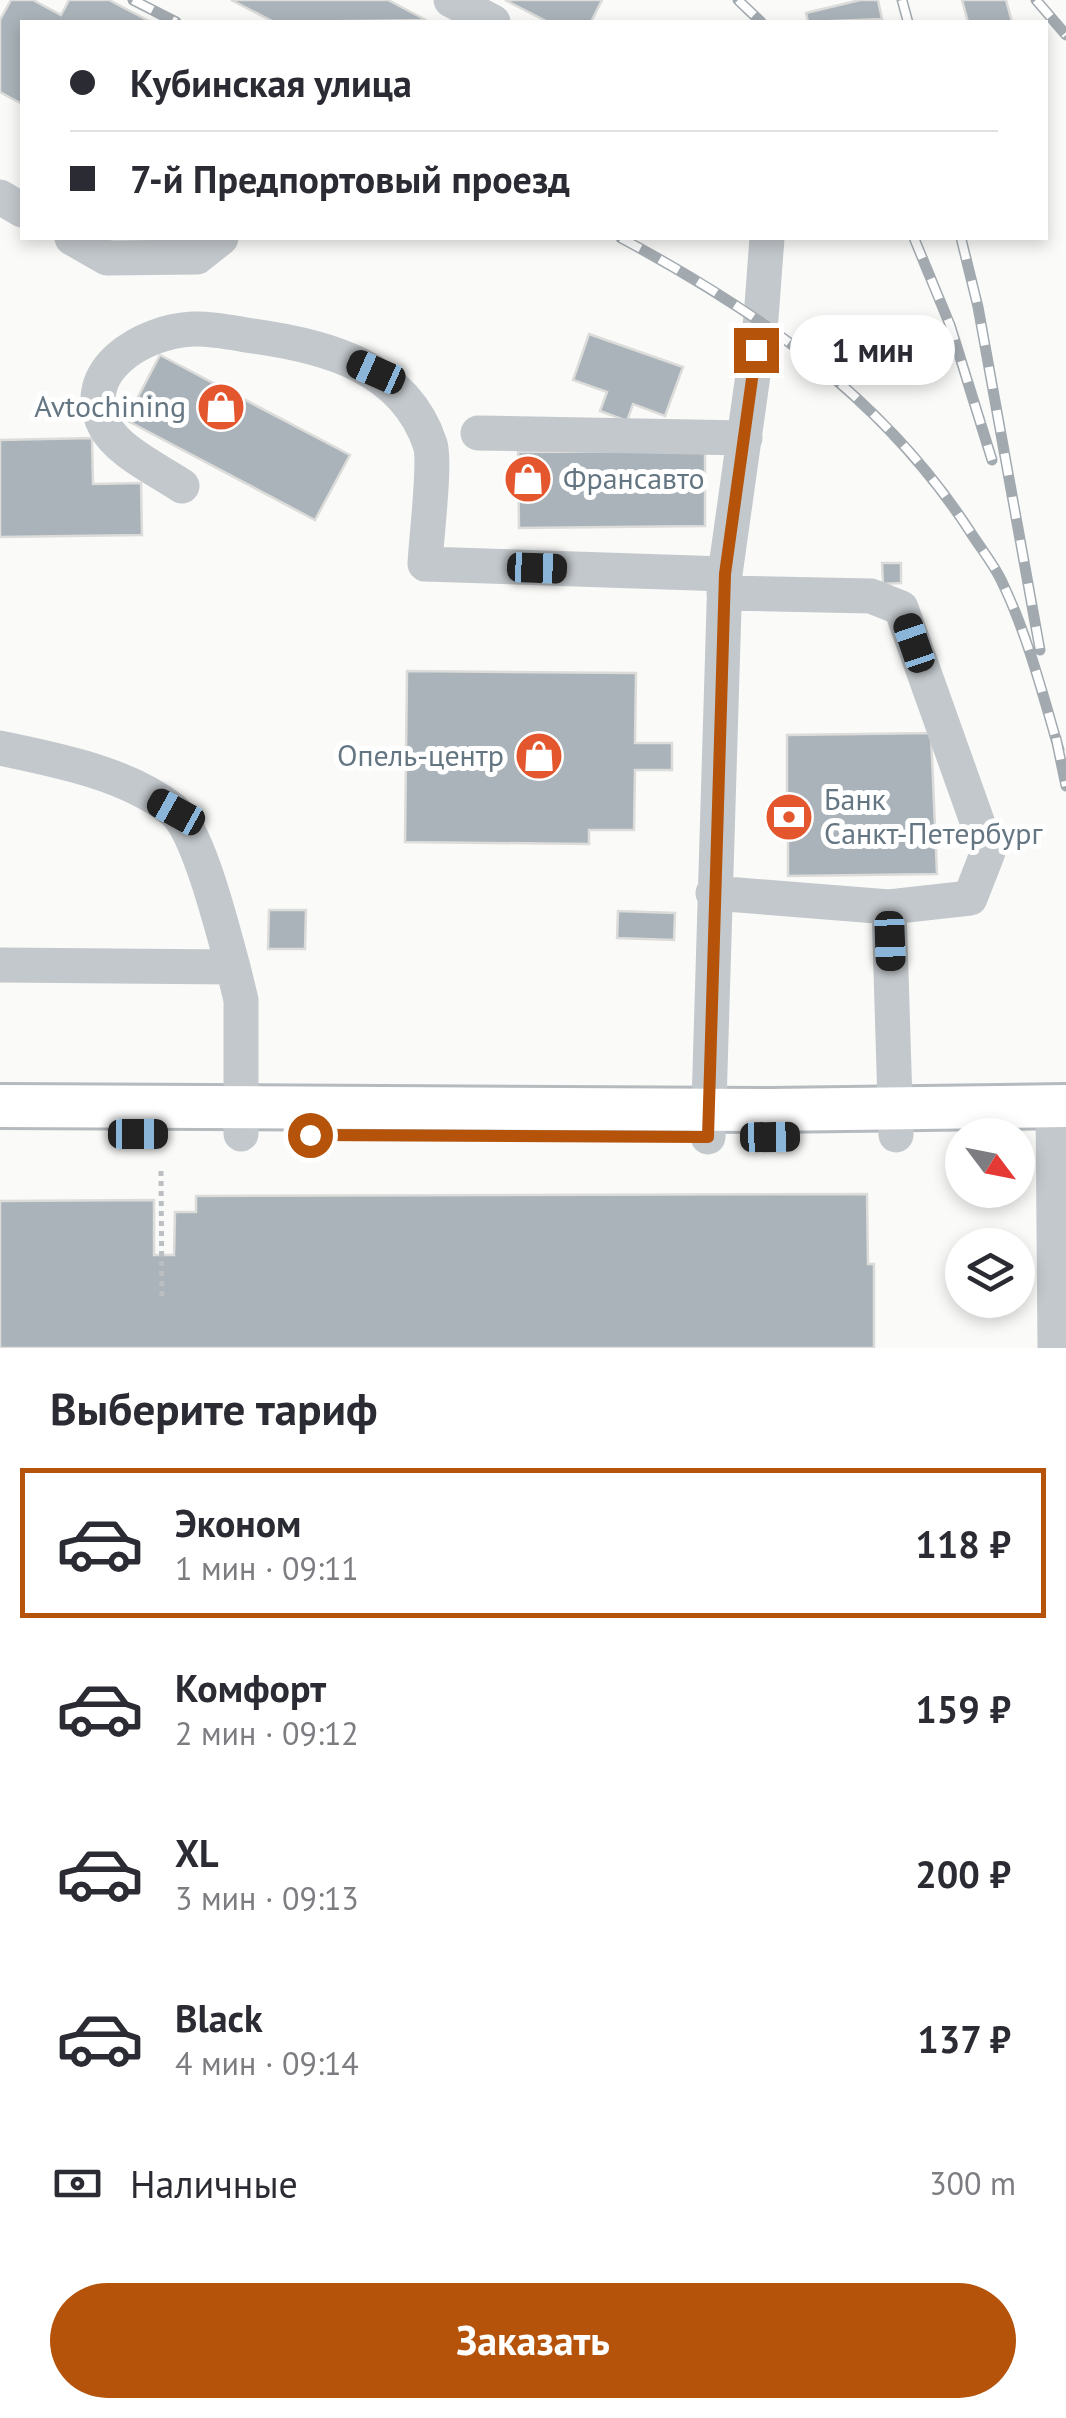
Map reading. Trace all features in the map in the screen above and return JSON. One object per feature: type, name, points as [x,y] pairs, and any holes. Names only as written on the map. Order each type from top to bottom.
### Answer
[{"type":"main road","points":[[0,1106],[241,1121]]},
{"type":"main road","points":[[0,1133],[241,1121],[708,1123],[1059,1119]]},
{"type":"street","points":[[451,0],[490,20]]},
{"type":"street","points":[[76,240],[107,258],[125,258],[197,257],[218,240]]},
{"type":"street","points":[[708,1123],[724,583],[762,318],[767,240]]},
{"type":"street","points":[[182,486],[106,430],[95,399],[103,372],[146,339],[192,329],[314,345],[376,372],[412,406],[432,447],[425,564],[871,596],[902,608],[988,852],[970,898],[889,908],[713,892]]},
{"type":"street","points":[[478,434],[744,438]]},
{"type":"street","points":[[0,748],[70,764],[126,785],[176,812],[206,872],[241,1000],[241,1121]]},
{"type":"street","points":[[889,908],[896,1121]]},
{"type":"street","points":[[0,964],[233,967]]},
{"type":"street","points":[[1055,1348],[1059,1119]]},
{"type":"path","points":[[161,1172],[162,1299]]},
{"type":"building","points":[[11,0],[33,0],[61,15],[69,0],[109,0],[147,20],[20,20],[20,103],[0,92],[0,20]]},
{"type":"building","points":[[231,0],[388,0],[426,20],[270,20]]},
{"type":"building","points":[[505,0],[602,0],[592,20],[544,20]]},
{"type":"building","points":[[860,0],[878,0],[882,19],[808,20],[806,13]]},
{"type":"building","points":[[962,0],[1006,0],[1011,20],[967,20]]},
{"type":"building","points":[[589,334],[683,367],[665,416],[633,404],[627,421],[600,411],[607,392],[573,380]]},
{"type":"building","points":[[160,355],[350,455],[315,520],[126,420]]},
{"type":"building","points":[[92,438],[93,484],[141,483],[142,535],[0,537],[0,440]]},
{"type":"building","points":[[705,451],[705,526],[519,528],[518,452]]},
{"type":"building","points":[[882,563],[901,563],[901,583],[883,584]]},
{"type":"building","name":"Опель-центр","points":[[407,671],[636,673],[635,743],[672,743],[672,770],[635,770],[634,830],[589,830],[589,844],[405,842]]},
{"type":"building","points":[[931,733],[937,874],[788,876],[788,841],[780,833],[779,802],[787,794],[787,735]]},
{"type":"building","points":[[269,910],[306,910],[305,949],[268,949]]},
{"type":"building","points":[[618,911],[675,913],[674,940],[617,938]]},
{"type":"building","points":[[867,1194],[868,1264],[874,1264],[874,1348],[0,1348],[0,1201],[154,1200],[154,1255],[174,1255],[175,1212],[196,1212],[196,1196]]},
{"type":"railway","points":[[133,0],[172,20]]},
{"type":"railway","points":[[738,0],[759,20]]},
{"type":"railway","points":[[902,0],[907,20]]},
{"type":"railway","points":[[1036,0],[1066,35]]},
{"type":"railway","points":[[625,240],[769,328],[858,400],[899,440],[937,485],[1000,577],[1027,645],[1059,750]]},
{"type":"railway","points":[[915,240],[950,325],[992,460]]},
{"type":"railway","points":[[961,240],[978,307],[1040,650]]},
{"type":"railway","points":[[1056,738],[1066,786]]},
{"type":"place","name":"Avtochining","points":[[221,407]]},
{"type":"place","name":"Франсавто","points":[[528,479]]},
{"type":"place","name":"Опель-центр","points":[[539,756]]},
{"type":"place","name":"Банк Санкт-Петербург","points":[[789,817]]},
{"type":"route","points":[[310,1135],[708,1137],[725,574],[756,350]]}]
